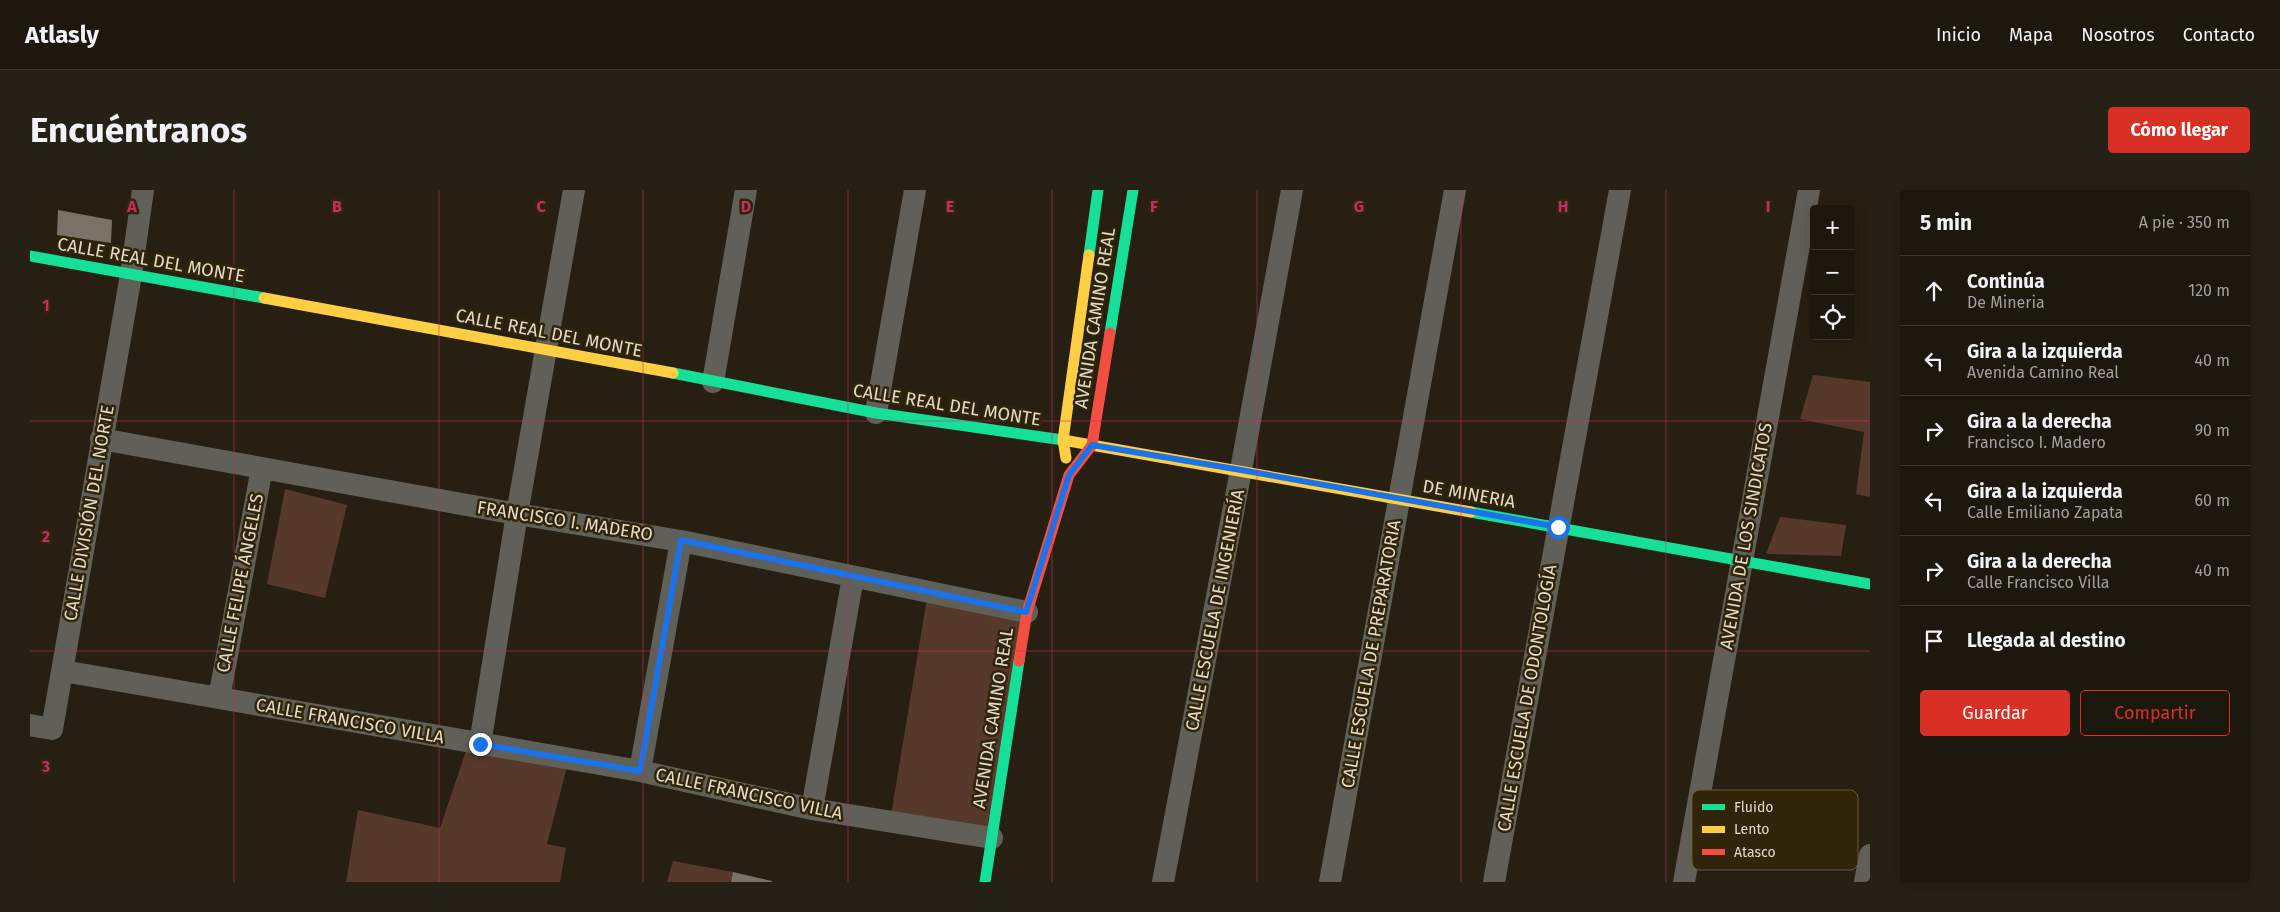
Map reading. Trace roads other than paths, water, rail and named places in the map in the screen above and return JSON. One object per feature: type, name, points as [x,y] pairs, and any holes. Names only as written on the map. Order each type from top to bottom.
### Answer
[{"type":"street","name":"CALLE DIVISIÓN DEL NORTE","points":[[30,725],[52,729],[131,274],[143,190]]},
{"type":"street","points":[[480,744],[545,348],[574,190]]},
{"type":"street","points":[[713,382],[746,190]]},
{"type":"street","points":[[876,413],[915,190]]},
{"type":"street","name":"AVENIDA CAMINO REAL","points":[[1069,475],[1063,440],[1098,190]]},
{"type":"street","name":"AVENIDA CAMINO REAL","points":[[985,882],[1026,612],[1069,475],[1092,445],[1133,190]]},
{"type":"street","name":"CALLE ESCUELA DE INGENIERÍA","points":[[1163,882],[1292,190]]},
{"type":"street","name":"CALLE ESCUELA DE PREPARATORIA","points":[[1330,882],[1455,190]]},
{"type":"street","name":"CALLE ESCUELA DE ODONTOLOGÍA","points":[[1494,882],[1620,190]]},
{"type":"street","name":"AVENIDA DE LOS SINDICATOS","points":[[1701,790],[1809,190]]},
{"type":"street","name":"CALLE REAL DEL MONTE","points":[[30,256],[545,348],[876,413],[1063,440]]},
{"type":"street","name":"FRANCISCO I. MADERO","points":[[101,439],[517,514],[681,540],[1026,612]]},
{"type":"street","name":"DE MINERIA","points":[[1063,440],[1241,470],[1870,584]]},
{"type":"street","name":"CALLE FELIPE ÁNGELES","points":[[219,698],[262,468]]},
{"type":"street","points":[[640,771],[681,540]]},
{"type":"street","points":[[812,809],[853,577]]},
{"type":"street","name":"CALLE FRANCISCO VILLA","points":[[63,671],[640,771],[812,809],[992,838]]},
{"type":"street","name":"AVENIDA DE LOS SINDICATOS","points":[[1684,882],[1692,838]]},
{"type":"street","points":[[1865,882],[1870,855]]}]
